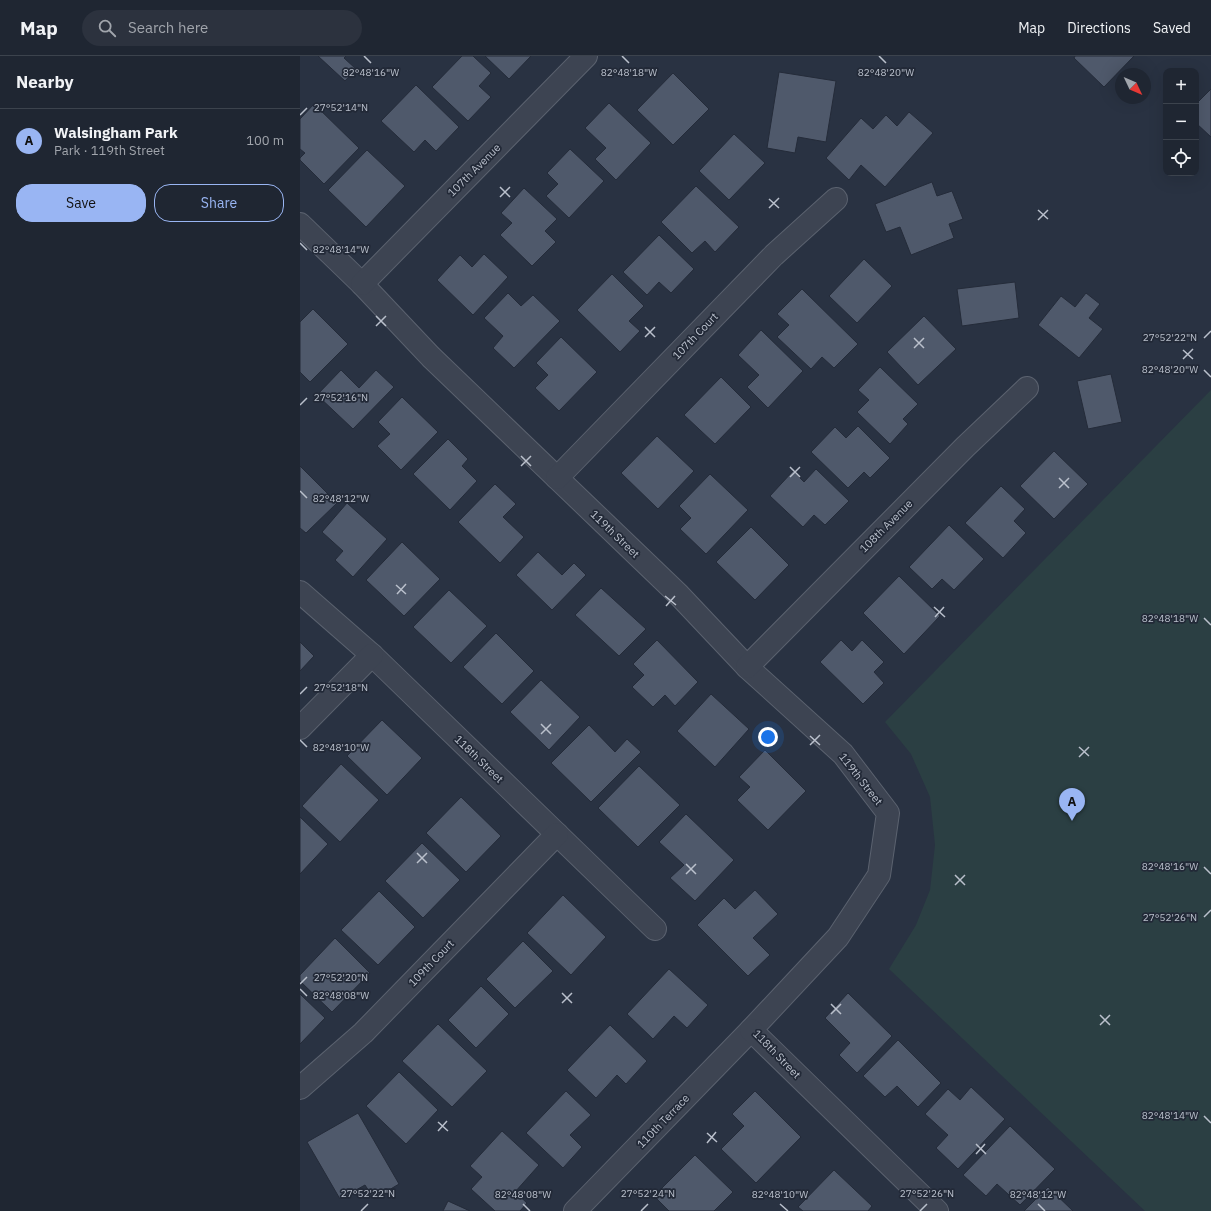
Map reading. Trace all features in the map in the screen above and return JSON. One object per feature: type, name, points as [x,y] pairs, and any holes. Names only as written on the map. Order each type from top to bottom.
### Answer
[{"type":"street","name":"107th Avenue","points":[[362,284],[586,56]]},
{"type":"street","name":"107th Court","points":[[557,478],[774,255],[836,199]]},
{"type":"street","name":"119th Street","points":[[300,224],[362,284],[431,357],[678,595],[747,666],[843,754],[888,813],[881,863]]},
{"type":"street","name":"108th Avenue","points":[[747,666],[1027,388]]},
{"type":"street","name":"118th Street","points":[[300,592],[372,655],[655,929]]},
{"type":"street","points":[[300,728],[372,655]]},
{"type":"street","name":"109th Court","points":[[300,1088],[362,1033],[557,834]]},
{"type":"street","name":"118th Street","points":[[881,863],[879,875],[838,937],[751,1030],[929,1208]]},
{"type":"street","name":"110th Terrace","points":[[575,1211],[751,1030]]},
{"type":"green space","points":[[1211,390],[1211,1211],[1145,1211],[889,969],[916,925],[930,890],[935,845],[930,797],[911,754],[885,722]]},
{"type":"building","points":[[318,56],[346,56],[344,58],[356,69],[345,81]]},
{"type":"building","points":[[462,56],[473,56],[491,73],[479,86],[491,97],[468,121],[432,87]]},
{"type":"building","points":[[485,56],[531,56],[509,79]]},
{"type":"building","points":[[1075,56],[1134,56],[1122,68],[1115,68],[1115,76],[1104,87],[1074,58]]},
{"type":"building","points":[[779,72],[836,81],[826,142],[798,137],[795,153],[767,148]]},
{"type":"building","points":[[673,73],[709,109],[673,145],[637,110]]},
{"type":"building","points":[[416,85],[459,127],[436,151],[425,140],[414,152],[381,121]]},
{"type":"building","points":[[1211,89],[1211,137],[1199,126],[1199,101]]},
{"type":"building","points":[[609,103],[651,143],[616,180],[595,159],[606,148],[585,128]]},
{"type":"building","points":[[314,104],[359,148],[324,184],[300,160],[305,153],[300,149],[300,119]]},
{"type":"building","points":[[909,112],[933,133],[885,187],[861,165],[849,180],[826,158],[861,118],[873,129],[886,115],[897,126]]},
{"type":"building","points":[[734,134],[765,163],[729,200],[699,171]]},
{"type":"building","points":[[570,149],[604,181],[569,218],[546,196],[558,184],[547,173]]},
{"type":"building","points":[[367,150],[405,186],[366,227],[328,190]]},
{"type":"building","points":[[932,182],[937,196],[952,191],[963,219],[949,224],[954,238],[911,255],[900,227],[886,232],[875,204]]},
{"type":"building","points":[[696,186],[739,227],[715,252],[705,241],[692,253],[661,222]]},
{"type":"building","points":[[524,188],[557,219],[545,231],[556,242],[532,266],[500,235],[512,223],[501,213]]},
{"type":"building","points":[[659,235],[694,269],[671,293],[659,282],[647,295],[623,272]]},
{"type":"building","points":[[484,254],[508,277],[473,315],[437,280],[460,255],[472,267]]},
{"type":"building","points":[[864,259],[892,286],[857,323],[829,296]]},
{"type":"building","points":[[612,274],[644,306],[629,321],[640,331],[620,352],[577,310]]},
{"type":"building","points":[[1015,282],[1019,318],[962,326],[957,289]]},
{"type":"building","points":[[802,289],[858,344],[834,368],[822,357],[811,369],[777,337],[789,325],[777,314]]},
{"type":"building","points":[[508,293],[521,306],[533,295],[560,321],[514,368],[493,348],[503,336],[484,318]]},
{"type":"building","points":[[1086,293],[1100,304],[1089,318],[1103,329],[1079,358],[1038,325],[1061,296],[1075,307]]},
{"type":"building","points":[[313,309],[348,344],[310,382],[300,372],[300,322]]},
{"type":"building","points":[[924,316],[956,349],[918,385],[887,352]]},
{"type":"building","points":[[761,330],[803,371],[768,408],[747,387],[759,375],[738,355]]},
{"type":"building","points":[[561,337],[597,372],[559,411],[535,388],[548,375],[536,363]]},
{"type":"building","points":[[880,367],[918,404],[903,419],[908,424],[890,444],[857,412],[869,400],[858,390]]},
{"type":"building","points":[[341,370],[359,388],[376,370],[394,387],[353,429],[317,395]]},
{"type":"building","points":[[1111,374],[1122,422],[1088,429],[1077,381]]},
{"type":"building","points":[[721,377],[751,407],[715,444],[684,415]]},
{"type":"building","points":[[402,397],[438,432],[401,470],[377,446],[390,434],[378,422]]},
{"type":"building","points":[[858,426],[890,458],[870,478],[864,472],[848,488],[811,452],[835,427],[846,438]]},
{"type":"building","points":[[657,436],[694,471],[658,509],[621,473]]},
{"type":"building","points":[[448,439],[468,459],[462,466],[477,481],[450,510],[413,474]]},
{"type":"building","points":[[1054,451],[1088,484],[1054,519],[1020,486]]},
{"type":"building","points":[[300,466],[337,503],[306,533],[300,528]]},
{"type":"building","points":[[816,469],[849,501],[825,525],[814,515],[803,527],[770,496],[793,471],[804,482]]},
{"type":"building","points":[[710,474],[748,510],[706,554],[680,529],[691,518],[679,506]]},
{"type":"building","points":[[495,484],[516,504],[503,517],[524,537],[500,563],[458,522]]},
{"type":"building","points":[[1001,486],[1025,509],[1014,521],[1026,533],[1003,558],[965,523]]},
{"type":"building","points":[[347,503],[387,539],[353,577],[335,560],[343,551],[322,532]]},
{"type":"building","points":[[949,525],[984,559],[954,590],[942,579],[932,589],[909,567]]},
{"type":"building","points":[[751,527],[789,565],[755,600],[716,562]]},
{"type":"building","points":[[402,542],[440,579],[404,616],[366,580]]},
{"type":"building","points":[[538,552],[562,575],[574,563],[586,575],[552,610],[516,575]]},
{"type":"building","points":[[899,576],[940,616],[904,654],[863,613]]},
{"type":"building","points":[[601,588],[646,629],[619,656],[575,615]]},
{"type":"building","points":[[449,590],[487,626],[451,663],[413,627]]},
{"type":"building","points":[[496,633],[534,671],[502,704],[463,667]]},
{"type":"building","points":[[657,640],[698,682],[675,706],[665,695],[653,707],[632,687],[644,675],[633,664]]},
{"type":"building","points":[[841,640],[852,651],[862,640],[884,662],[874,672],[884,683],[863,704],[820,662]]},
{"type":"building","points":[[300,642],[314,656],[300,671]]},
{"type":"building","points":[[541,680],[580,717],[549,750],[510,712]]},
{"type":"building","points":[[711,694],[749,729],[715,767],[677,731]]},
{"type":"building","points":[[382,720],[422,758],[387,795],[347,756]]},
{"type":"building","points":[[589,725],[615,752],[627,739],[641,752],[591,802],[551,763]]},
{"type":"building","points":[[765,750],[806,791],[768,830],[737,800],[750,787],[739,777]]},
{"type":"building","points":[[341,764],[379,800],[340,842],[302,806]]},
{"type":"building","points":[[639,766],[680,805],[638,847],[598,808]]},
{"type":"building","points":[[461,797],[501,836],[466,872],[426,833]]},
{"type":"building","points":[[686,814],[734,860],[695,901],[670,878],[684,865],[659,842]]},
{"type":"building","points":[[300,817],[328,844],[300,874]]},
{"type":"building","points":[[422,843],[460,880],[423,918],[385,881]]},
{"type":"building","points":[[755,890],[778,914],[753,938],[770,955],[748,976],[697,925],[724,898],[735,909]]},
{"type":"building","points":[[379,891],[415,927],[378,965],[341,930]]},
{"type":"building","points":[[563,895],[606,937],[571,975],[527,933]]},
{"type":"building","points":[[335,938],[370,973],[332,1012],[300,981],[300,975]]},
{"type":"building","points":[[523,941],[553,971],[515,1008],[486,979]]},
{"type":"building","points":[[669,969],[708,1005],[687,1028],[674,1016],[653,1039],[627,1014]]},
{"type":"building","points":[[481,986],[509,1014],[476,1048],[448,1020]]},
{"type":"building","points":[[848,993],[892,1036],[857,1073],[839,1055],[850,1043],[825,1018]]},
{"type":"building","points":[[300,994],[325,1018],[300,1044]]},
{"type":"building","points":[[438,1024],[487,1071],[452,1107],[402,1061]]},
{"type":"building","points":[[610,1025],[647,1061],[626,1084],[617,1075],[596,1098],[567,1070]]},
{"type":"building","points":[[898,1040],[941,1083],[918,1107],[897,1086],[885,1097],[863,1076]]},
{"type":"building","points":[[399,1072],[438,1110],[406,1144],[366,1106]]},
{"type":"building","points":[[971,1087],[1005,1119],[958,1169],[936,1148],[948,1135],[925,1114],[948,1089],[960,1100]]},
{"type":"building","points":[[566,1091],[591,1115],[570,1135],[582,1147],[563,1168],[526,1133]]},
{"type":"building","points":[[755,1091],[801,1137],[756,1183],[721,1149],[744,1126],[732,1114]]},
{"type":"building","points":[[358,1113],[399,1184],[374,1199],[365,1185],[340,1199],[307,1142]]},
{"type":"building","points":[[1010,1126],[1055,1169],[1020,1205],[997,1184],[986,1196],[963,1175]]},
{"type":"building","points":[[502,1131],[539,1165],[515,1192],[527,1203],[520,1211],[495,1211],[471,1189],[482,1177],[470,1166]]},
{"type":"building","points":[[695,1155],[733,1192],[714,1211],[669,1211],[654,1196]]},
{"type":"building","points":[[834,1170],[872,1206],[868,1211],[803,1211],[798,1207]]},
{"type":"building","points":[[1048,1187],[1073,1211],[1024,1211]]},
{"type":"building","points":[[448,1201],[470,1211],[443,1211]]},
{"type":"place","name":"Walsingham Park","points":[[1072,821]]}]
